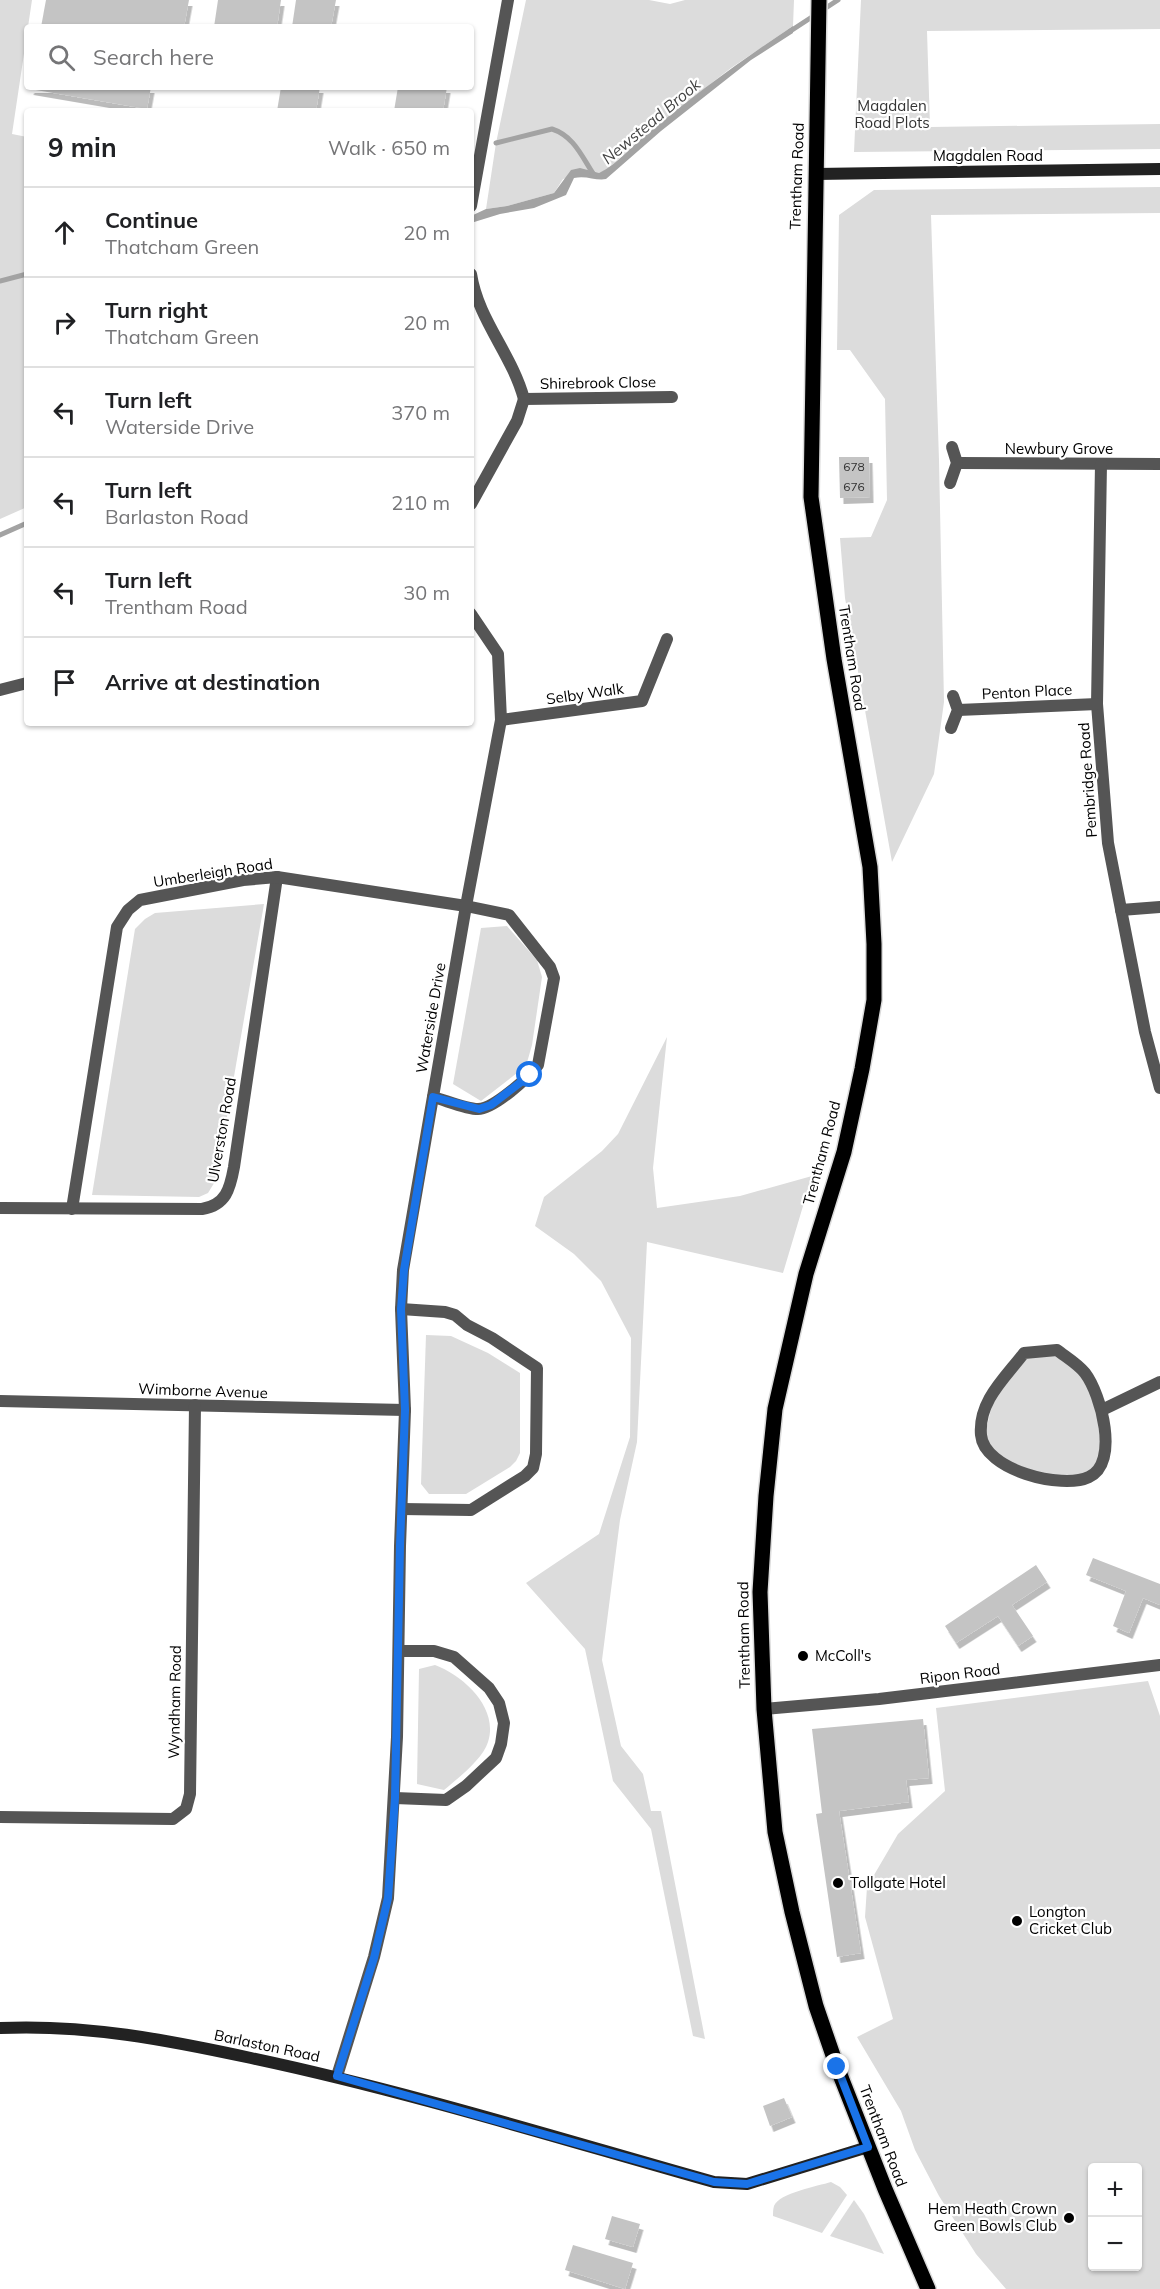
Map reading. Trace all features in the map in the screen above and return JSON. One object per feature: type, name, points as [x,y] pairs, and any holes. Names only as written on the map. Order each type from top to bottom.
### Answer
[{"type":"main road","name":"Trentham Road","points":[[819,0],[812,497],[834,659],[870,867],[874,1000],[844,1152],[806,1274],[775,1409],[766,1496],[760,1592],[764,1709],[775,1832],[792,1912],[816,2006],[868,2147],[915,2263],[928,2289]]},
{"type":"street","points":[[474,189],[508,0]]},
{"type":"street","name":"Magdalen Road","points":[[816,174],[1160,169]]},
{"type":"street","points":[[474,290],[476,300],[513,367],[524,399],[517,421],[474,499]]},
{"type":"street","name":"Shirebrook Close","points":[[524,399],[672,397]]},
{"type":"street","points":[[950,483],[957,464],[952,447]]},
{"type":"street","name":"Newbury Grove","points":[[957,464],[1160,464]]},
{"type":"street","name":"Pembridge Road","points":[[1101,464],[1097,704],[1108,843],[1145,1032],[1160,1088]]},
{"type":"street","name":"Waterside Drive","points":[[337,2076],[374,1958],[388,1898],[395,1798],[399,1651],[405,1410],[401,1309],[404,1270],[466,906],[501,720],[498,654],[474,618]]},
{"type":"street","name":"Selby Walk","points":[[501,720],[642,701],[667,639]]},
{"type":"street","points":[[0,690],[24,684]]},
{"type":"street","points":[[951,728],[958,710],[953,696]]},
{"type":"street","name":"Penton Place","points":[[958,710],[1097,704]]},
{"type":"street","name":"Umberleigh Road","points":[[72,1209],[117,927],[133,904],[140,900],[243,880],[277,877],[466,906],[509,915],[550,968],[554,978],[538,1065],[530,1075],[491,1105],[479,1109],[433,1097]]},
{"type":"street","name":"Ulverston Road","points":[[0,1208],[202,1209],[214,1207],[223,1198],[230,1185],[234,1167],[277,877]]},
{"type":"street","points":[[1121,910],[1160,907]]},
{"type":"street","points":[[401,1309],[454,1315],[467,1325],[527,1359],[537,1368],[538,1380],[536,1454],[532,1468],[525,1476],[471,1510],[402,1509]]},
{"type":"street","points":[[1057,1350],[1085,1374],[1102,1410],[1106,1438],[1100,1468],[1091,1477],[1074,1482],[1053,1481],[1002,1464],[987,1450],[981,1436],[989,1399],[1024,1353],[1057,1350]]},
{"type":"street","points":[[1102,1410],[1160,1382]]},
{"type":"street","name":"Wimborne Avenue","points":[[0,1401],[405,1410]]},
{"type":"street","name":"Wyndham Road","points":[[0,1817],[172,1819],[186,1809],[190,1794],[195,1405]]},
{"type":"street","points":[[395,1798],[446,1800],[466,1786],[496,1758],[504,1723],[499,1703],[489,1688],[454,1657],[434,1651],[399,1651]]},
{"type":"street","name":"Ripon Road","points":[[764,1709],[879,1699],[1160,1665]]},
{"type":"street","name":"Barlaston Road","points":[[0,2028],[24,2027],[135,2034],[337,2076],[714,2182],[747,2184],[868,2147]]},
{"type":"green space","points":[[0,0],[32,0],[28,24],[24,24],[24,54],[12,134],[24,136],[24,508],[0,519]]},
{"type":"green space","points":[[526,0],[649,0],[670,4],[685,0],[794,0],[793,26],[731,68],[647,133],[608,169],[599,173],[592,172],[563,179],[554,193],[507,206],[486,209],[496,143]]},
{"type":"green space","name":"Magdalen Road Plots","points":[[861,0],[1160,0],[1160,29],[927,31],[930,127],[1160,124],[1160,149],[854,152]]},
{"type":"green space","points":[[1160,187],[1160,213],[931,215],[944,702],[934,774],[892,862],[845,598],[840,538],[871,537],[887,500],[885,399],[850,350],[837,350],[839,215],[874,190]]},
{"type":"green space","points":[[264,904],[216,1180],[208,1193],[199,1197],[92,1195],[135,929],[155,913]]},
{"type":"green space","points":[[507,926],[537,960],[542,977],[532,1045],[526,1066],[481,1101],[453,1084],[481,928]]},
{"type":"green space","points":[[667,1037],[653,1168],[657,1208],[740,1196],[812,1176],[783,1273],[647,1242],[637,1442],[620,1520],[602,1660],[621,1746],[643,1774],[651,1811],[661,1811],[705,2039],[693,2036],[651,1829],[613,1781],[585,1649],[526,1583],[599,1534],[630,1437],[631,1338],[601,1281],[574,1254],[535,1226],[544,1197],[602,1151],[618,1134]]},
{"type":"green space","points":[[426,1335],[451,1336],[488,1353],[520,1373],[520,1453],[510,1467],[466,1494],[429,1494],[421,1484]]},
{"type":"green space","points":[[1057,1353],[1083,1376],[1098,1411],[1101,1455],[1089,1474],[1053,1478],[1004,1461],[990,1449],[985,1435],[993,1400],[1026,1356]]},
{"type":"green space","points":[[435,1665],[457,1677],[476,1695],[484,1706],[490,1729],[488,1742],[481,1755],[444,1790],[417,1784],[419,1669]]},
{"type":"green space","points":[[1148,1681],[1160,1716],[1160,2289],[1006,2289],[976,2254],[939,2196],[915,2150],[901,2111],[857,2037],[893,2019],[865,1917],[867,1887],[898,1834],[945,1791],[936,1708]]},
{"type":"green space","points":[[831,2182],[847,2195],[822,2233],[773,2216],[774,2206],[783,2197]]},
{"type":"green space","points":[[854,2200],[864,2214],[884,2254],[830,2236]]},
{"type":"shaded area","points":[[793,26],[793,33],[751,60],[661,131],[606,179],[574,178],[566,195],[534,208],[500,214],[474,222],[474,215],[486,209],[507,206],[554,193],[571,170],[580,168],[599,173],[606,169],[702,90]]},
{"type":"building","points":[[46,0],[189,0],[185,24],[42,24]]},
{"type":"building","points":[[218,0],[281,0],[277,24],[214,24]]},
{"type":"building","points":[[296,0],[336,0],[332,24],[292,24]]},
{"type":"building","points":[[36,90],[150,90],[147,108]]},
{"type":"building","points":[[280,90],[320,90],[316,108],[278,108]]},
{"type":"building","points":[[398,90],[446,90],[444,108],[394,108]]},
{"type":"building","points":[[839,457],[869,457],[870,497],[840,498]]},
{"type":"building","points":[[1093,1558],[1160,1584],[1160,1605],[1143,1598],[1129,1633],[1113,1626],[1126,1591],[1086,1575]]},
{"type":"building","points":[[1036,1565],[1047,1582],[1012,1605],[1033,1636],[1018,1646],[998,1616],[956,1643],[945,1626]]},
{"type":"building","name":"Tollgate Hotel","points":[[923,1719],[929,1778],[906,1780],[909,1802],[839,1811],[861,1953],[837,1957],[816,1814],[822,1813],[812,1729]]},
{"type":"building","points":[[784,2098],[792,2117],[770,2126],[763,2106]]},
{"type":"building","points":[[612,2216],[640,2224],[633,2247],[605,2239]]},
{"type":"building","points":[[573,2245],[633,2263],[625,2289],[565,2270]]},
{"type":"waterway","name":"Newstead Brook","points":[[789,32],[838,0]]},
{"type":"waterway","points":[[496,143],[552,129],[560,132],[572,142],[594,175]]},
{"type":"waterway","points":[[0,281],[24,275]]},
{"type":"waterway","name":"Newstead Brook","points":[[0,535],[24,524]]},
{"type":"place","name":"McColl's","points":[[803,1656]]},
{"type":"place","name":"Tollgate Hotel","points":[[838,1883]]},
{"type":"place","name":"Longton Cricket Club","points":[[1017,1921]]},
{"type":"place","name":"Hem Heath Crown Green Bowls Club","points":[[1069,2218]]},
{"type":"route","points":[[530,1075],[491,1105],[479,1109],[433,1097],[404,1270],[401,1309],[405,1410],[395,1798],[388,1898],[374,1958],[337,2076],[714,2182],[747,2184],[868,2147],[837,2067]]}]
